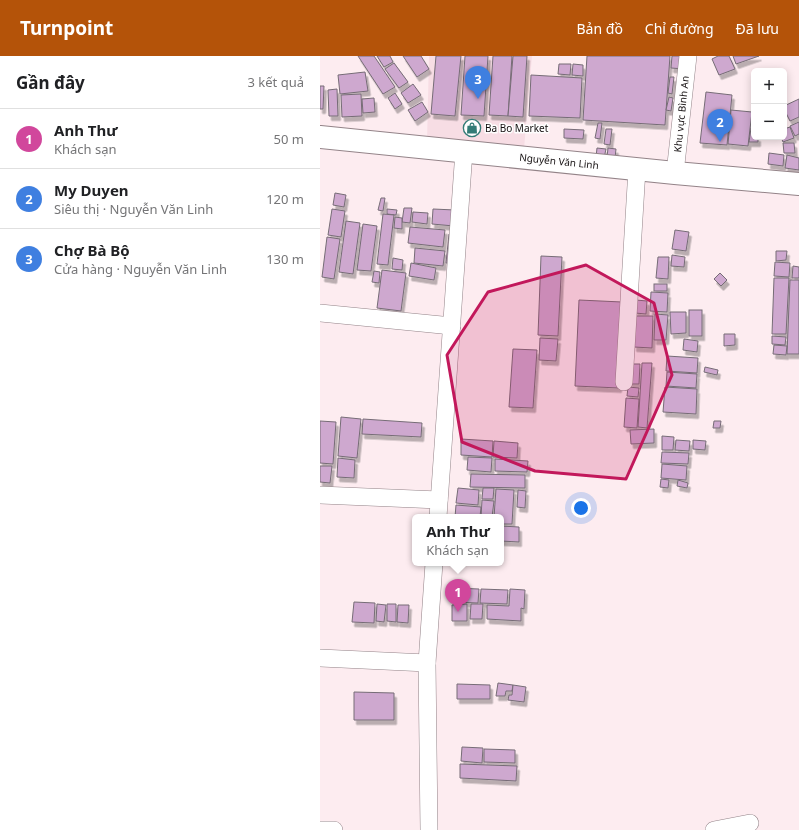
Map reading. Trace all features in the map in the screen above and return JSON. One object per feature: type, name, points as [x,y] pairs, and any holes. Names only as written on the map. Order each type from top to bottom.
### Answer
[{"type":"highway","name":"Nguyễn Văn Linh","points":[[320,137],[799,184]]},
{"type":"street","name":"Khu vực Bình An","points":[[675,173],[688,56]]},
{"type":"street","points":[[320,494],[438,509],[464,151]]},
{"type":"street","points":[[624,382],[637,169]]},
{"type":"street","points":[[320,313],[452,326]]},
{"type":"street","points":[[429,830],[427,663],[434,566]]},
{"type":"street","points":[[320,658],[427,663]]},
{"type":"street","points":[[714,830],[750,823]]},
{"type":"street","points":[[320,830],[334,830]]},
{"type":"highlighted area","points":[[586,265],[654,303],[672,375],[626,479],[535,471],[462,442],[447,355],[488,292]]},
{"type":"shaded area","points":[[429,56],[532,56],[524,149],[427,142]]},
{"type":"building","points":[[358,56],[374,56],[395,87],[383,94]]},
{"type":"building","points":[[377,56],[390,56],[393,62],[384,67]]},
{"type":"building","points":[[403,56],[421,56],[429,69],[417,77]]},
{"type":"building","points":[[436,56],[461,56],[455,116],[431,114]]},
{"type":"building","points":[[465,56],[488,56],[484,116],[461,115]]},
{"type":"building","points":[[493,56],[512,56],[508,116],[489,115]]},
{"type":"building","points":[[513,56],[527,56],[523,117],[508,116]]},
{"type":"building","points":[[587,56],[670,56],[665,125],[583,120]]},
{"type":"building","points":[[672,56],[685,56],[684,69],[671,68]]},
{"type":"building","points":[[718,56],[729,56],[735,69],[719,75],[712,59]]},
{"type":"building","points":[[733,56],[759,56],[736,64]]},
{"type":"building","points":[[394,63],[408,82],[399,88],[385,69]]},
{"type":"building","points":[[559,64],[571,64],[570,75],[558,74]]},
{"type":"building","points":[[573,64],[583,65],[583,76],[572,75]]},
{"type":"building","points":[[365,72],[368,91],[340,94],[338,75]]},
{"type":"building","points":[[531,75],[582,78],[580,118],[529,116]]},
{"type":"building","points":[[670,77],[674,77],[672,94],[668,93]]},
{"type":"building","points":[[413,84],[421,95],[408,103],[401,93]]},
{"type":"building","points":[[320,86],[324,86],[323,109],[320,109]]},
{"type":"building","points":[[337,89],[338,116],[329,116],[328,90]]},
{"type":"building","points":[[706,92],[732,95],[727,145],[700,143]]},
{"type":"building","points":[[395,93],[402,104],[395,109],[388,98]]},
{"type":"building","points":[[361,94],[362,116],[342,117],[341,95]]},
{"type":"building","points":[[669,97],[673,98],[671,111],[666,110]]},
{"type":"building","points":[[374,98],[375,112],[363,113],[362,99]]},
{"type":"building","points":[[799,99],[799,117],[790,121],[787,115],[787,105]]},
{"type":"building","points":[[422,102],[428,112],[415,121],[408,110]]},
{"type":"building","points":[[731,110],[751,112],[748,146],[728,144]]},
{"type":"building","points":[[799,122],[799,134],[795,136],[790,126]]},
{"type":"building","points":[[598,123],[602,123],[600,139],[595,138]]},
{"type":"building","points":[[790,127],[794,138],[783,142],[782,140],[787,140],[787,128]]},
{"type":"building","points":[[751,128],[751,140],[758,140],[758,142],[749,142]]},
{"type":"building","points":[[564,129],[584,130],[583,139],[564,138]]},
{"type":"building","points":[[606,129],[612,129],[610,145],[604,144]]},
{"type":"building","points":[[783,143],[794,143],[795,153],[784,153]]},
{"type":"building","points":[[597,148],[606,149],[604,158],[596,157]]},
{"type":"building","points":[[608,148],[616,149],[615,158],[607,157]]},
{"type":"building","points":[[769,153],[784,155],[783,166],[768,164]]},
{"type":"building","points":[[787,155],[799,158],[799,170],[785,168]]},
{"type":"building","points":[[335,193],[346,195],[344,207],[333,205]]},
{"type":"building","points":[[381,198],[385,198],[383,211],[378,210]]},
{"type":"building","points":[[404,208],[412,208],[410,223],[402,222]]},
{"type":"building","points":[[332,209],[345,211],[341,237],[328,235]]},
{"type":"building","points":[[387,209],[397,210],[396,215],[387,214]]},
{"type":"building","points":[[433,209],[455,210],[454,226],[432,224]]},
{"type":"building","points":[[413,212],[428,213],[427,224],[412,222]]},
{"type":"building","points":[[383,214],[394,215],[388,265],[377,264]]},
{"type":"building","points":[[395,217],[402,218],[402,229],[394,228]]},
{"type":"building","points":[[346,221],[360,223],[353,274],[339,272]]},
{"type":"building","points":[[363,224],[377,226],[371,271],[357,270]]},
{"type":"building","points":[[410,227],[445,230],[443,247],[408,243]]},
{"type":"building","points":[[675,230],[689,232],[686,251],[672,249]]},
{"type":"building","points":[[449,234],[455,235],[452,263],[446,263]]},
{"type":"building","points":[[327,237],[340,239],[334,279],[322,277]]},
{"type":"building","points":[[415,248],[445,251],[443,266],[414,263]]},
{"type":"building","points":[[776,251],[787,251],[786,260],[776,261]]},
{"type":"building","points":[[672,255],[685,257],[684,267],[671,266]]},
{"type":"building","points":[[541,256],[562,257],[558,336],[538,335]]},
{"type":"building","points":[[658,257],[669,257],[668,279],[656,278]]},
{"type":"building","points":[[393,258],[403,260],[402,270],[392,269]]},
{"type":"building","points":[[775,262],[790,263],[789,277],[774,276]]},
{"type":"building","points":[[411,263],[436,268],[434,280],[409,276]]},
{"type":"building","points":[[793,266],[799,267],[799,278],[792,278]]},
{"type":"building","points":[[382,270],[406,273],[401,311],[377,308]]},
{"type":"building","points":[[374,271],[380,272],[379,283],[372,282]]},
{"type":"building","points":[[720,273],[727,280],[721,286],[714,279]]},
{"type":"building","points":[[774,278],[789,278],[786,334],[772,334]]},
{"type":"building","points":[[790,280],[799,280],[799,354],[787,354]]},
{"type":"building","points":[[654,284],[667,284],[667,291],[654,291]]},
{"type":"building","points":[[651,292],[668,293],[667,312],[650,311]]},
{"type":"building","points":[[579,300],[622,302],[619,388],[575,386]]},
{"type":"building","points":[[636,300],[647,301],[646,314],[635,313]]},
{"type":"building","points":[[689,310],[702,310],[702,336],[689,336]]},
{"type":"building","points":[[670,312],[686,312],[686,333],[671,334]]},
{"type":"building","points":[[655,314],[668,315],[666,340],[654,340]]},
{"type":"building","points":[[635,316],[653,316],[652,348],[634,347]]},
{"type":"building","points":[[724,334],[735,334],[735,345],[724,346]]},
{"type":"building","points":[[772,336],[786,337],[785,345],[772,344]]},
{"type":"building","points":[[540,338],[558,339],[556,361],[539,360]]},
{"type":"building","points":[[684,339],[698,341],[697,352],[683,350]]},
{"type":"building","points":[[774,345],[787,346],[786,355],[773,354]]},
{"type":"building","points":[[513,349],[537,350],[533,408],[509,407]]},
{"type":"building","points":[[667,356],[698,358],[697,373],[666,371]]},
{"type":"building","points":[[642,363],[652,363],[647,428],[638,427]]},
{"type":"building","points":[[630,364],[640,364],[639,384],[628,384]]},
{"type":"building","points":[[705,367],[718,370],[717,375],[704,372]]},
{"type":"building","points":[[667,372],[697,374],[696,388],[666,386]]},
{"type":"building","points":[[628,387],[639,388],[638,397],[627,396]]},
{"type":"building","points":[[665,387],[697,389],[696,414],[663,412]]},
{"type":"building","points":[[626,398],[639,399],[637,428],[624,427]]},
{"type":"building","points":[[341,417],[361,419],[357,458],[338,456]]},
{"type":"building","points":[[363,419],[422,423],[421,437],[362,434]]},
{"type":"building","points":[[320,421],[336,422],[333,464],[320,463]]},
{"type":"building","points":[[714,421],[721,421],[720,428],[713,428]]},
{"type":"building","points":[[654,429],[654,443],[631,444],[630,430]]},
{"type":"building","points":[[662,436],[674,437],[673,450],[662,450]]},
{"type":"building","points":[[461,439],[493,441],[492,457],[461,455]]},
{"type":"building","points":[[676,440],[690,441],[689,451],[675,450]]},
{"type":"building","points":[[693,440],[706,441],[705,450],[693,449]]},
{"type":"building","points":[[494,441],[518,443],[517,458],[493,457]]},
{"type":"building","points":[[662,452],[689,453],[688,464],[661,463]]},
{"type":"building","points":[[468,457],[492,458],[491,472],[467,470]]},
{"type":"building","points":[[338,458],[355,460],[354,478],[337,477]]},
{"type":"building","points":[[495,459],[528,461],[527,472],[495,471]]},
{"type":"building","points":[[662,464],[687,466],[686,480],[661,478]]},
{"type":"building","points":[[320,466],[332,466],[330,483],[320,482]]},
{"type":"building","points":[[471,474],[525,475],[525,488],[470,487]]},
{"type":"building","points":[[661,479],[669,480],[668,488],[660,487]]},
{"type":"building","points":[[678,480],[688,483],[687,488],[677,486]]},
{"type":"building","points":[[458,488],[479,490],[478,505],[456,503]]},
{"type":"building","points":[[483,488],[494,488],[493,499],[482,499]]},
{"type":"building","points":[[496,489],[514,490],[512,524],[504,524],[504,514],[494,514]]},
{"type":"building","points":[[518,490],[526,491],[525,508],[517,507]]},
{"type":"building","points":[[482,500],[494,501],[492,514],[481,514]]},
{"type":"building","points":[[456,505],[481,507],[480,514],[455,514]]},
{"type":"building","points":[[504,526],[519,527],[519,542],[504,541]]},
{"type":"building","points":[[454,588],[479,589],[478,603],[454,602]]},
{"type":"building","points":[[481,589],[508,590],[507,604],[480,603]]},
{"type":"building","points":[[510,589],[525,590],[524,609],[521,608],[521,621],[487,619],[487,605],[509,606]]},
{"type":"building","points":[[354,602],[375,603],[374,623],[352,622]]},
{"type":"building","points":[[377,604],[386,605],[384,622],[376,621]]},
{"type":"building","points":[[387,604],[396,604],[396,622],[387,621]]},
{"type":"building","points":[[467,604],[467,621],[452,621],[452,605]]},
{"type":"building","points":[[471,604],[483,604],[482,619],[470,619]]},
{"type":"building","points":[[398,605],[409,605],[408,623],[397,622]]},
{"type":"building","points":[[498,683],[513,685],[512,691],[506,691],[505,696],[496,696]]},
{"type":"building","points":[[457,684],[490,685],[490,699],[457,699]]},
{"type":"building","points":[[513,685],[526,687],[524,702],[508,700],[509,695],[512,695]]},
{"type":"building","points":[[354,692],[394,693],[394,720],[354,720]]},
{"type":"building","points":[[462,747],[483,748],[482,763],[461,761]]},
{"type":"building","points":[[484,749],[515,750],[515,763],[484,762]]},
{"type":"building","points":[[460,764],[517,766],[516,781],[460,778]]},
{"type":"place","name":"Chợ Bà Bộ","points":[[478,99]]},
{"type":"place","name":"Ba Bo Market","points":[[472,128]]},
{"type":"place","name":"My Duyen","points":[[720,142]]},
{"type":"place","name":"Anh Thư","points":[[458,612]]}]
